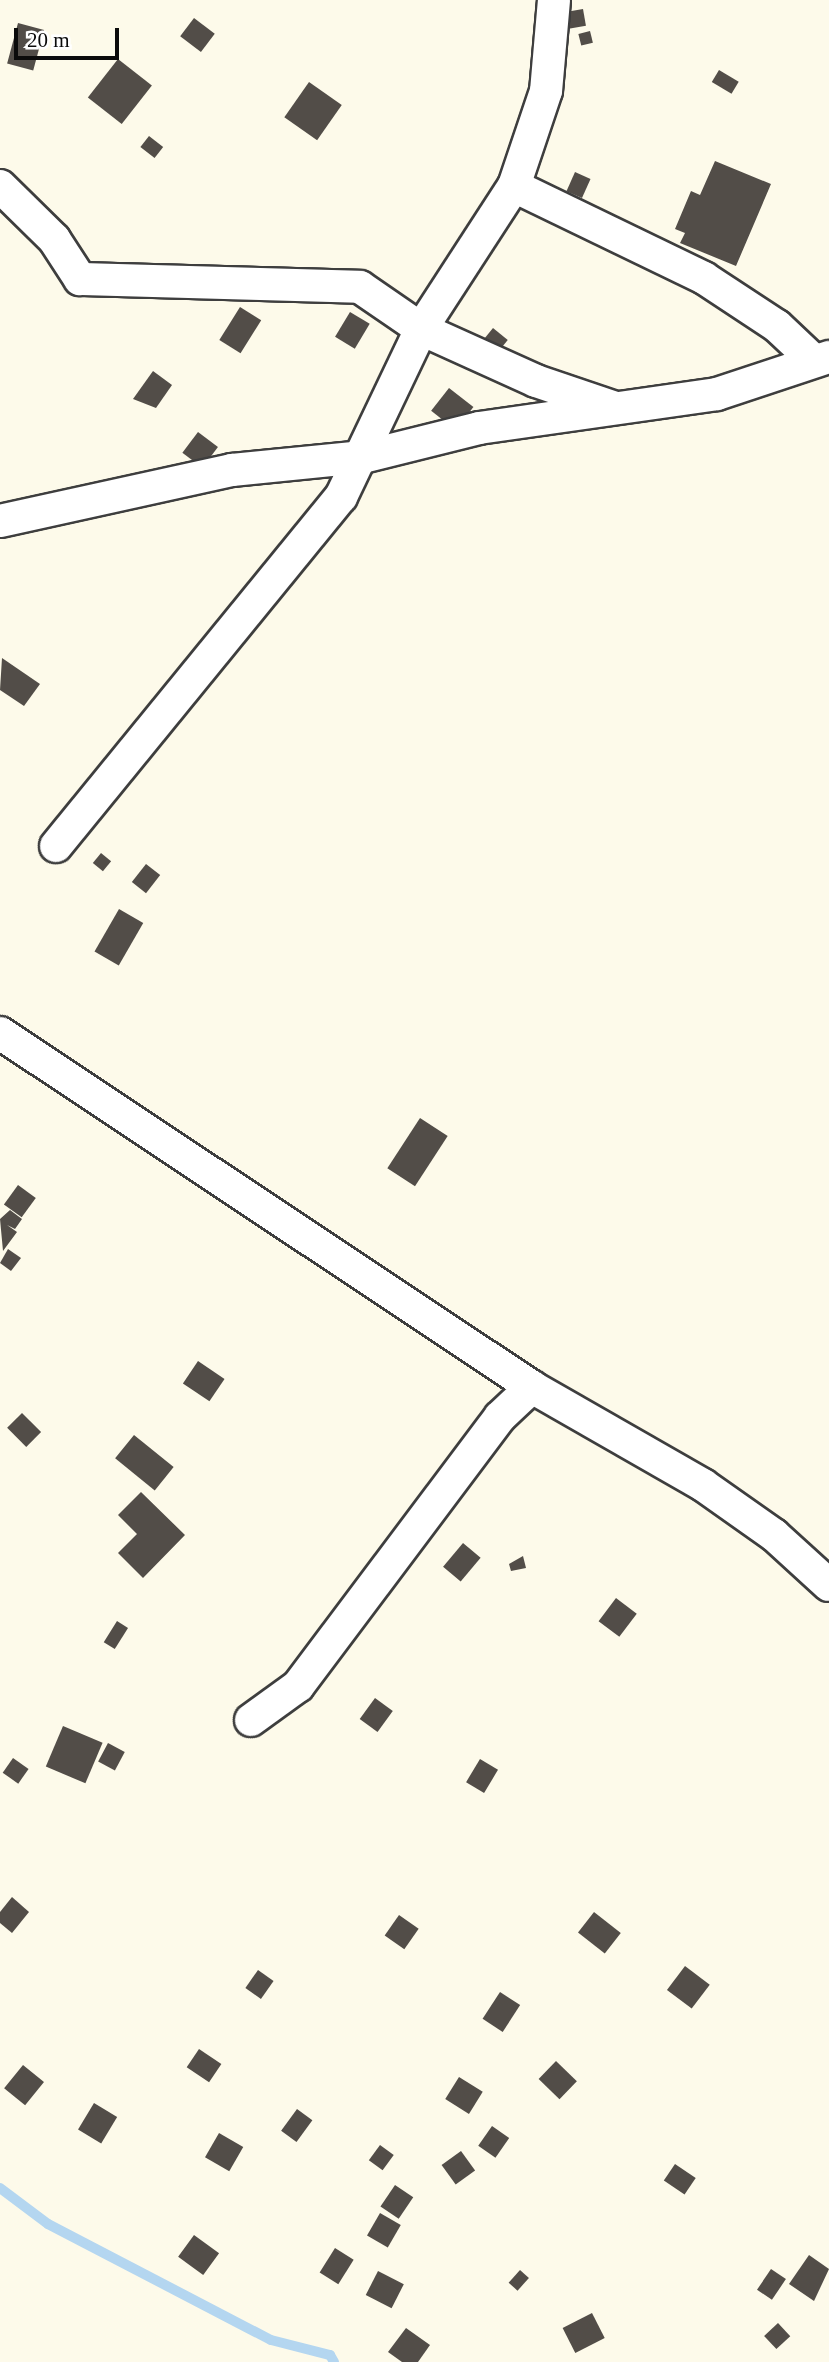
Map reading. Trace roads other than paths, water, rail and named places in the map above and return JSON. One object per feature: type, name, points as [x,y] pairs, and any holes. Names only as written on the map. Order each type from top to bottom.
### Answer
[{"type":"street","points":[[56,846],[341,497],[363,457],[421,329],[514,186],[546,91],[554,0]]},
{"type":"street","points":[[0,186],[54,239],[80,279],[360,287],[421,329],[536,381],[618,409]]},
{"type":"street","points":[[514,186],[704,278],[820,358]]},
{"type":"street","points":[[0,521],[232,470],[363,457],[480,428],[717,394],[820,358]]},
{"type":"street","points":[[0,1033],[532,1387],[703,1485],[774,1535],[829,1585]]},
{"type":"street","points":[[251,1720],[298,1686],[492,1427],[532,1387]]},
{"type":"waterway","points":[[0,2188],[48,2224],[271,2340],[330,2355],[334,2362]]}]
